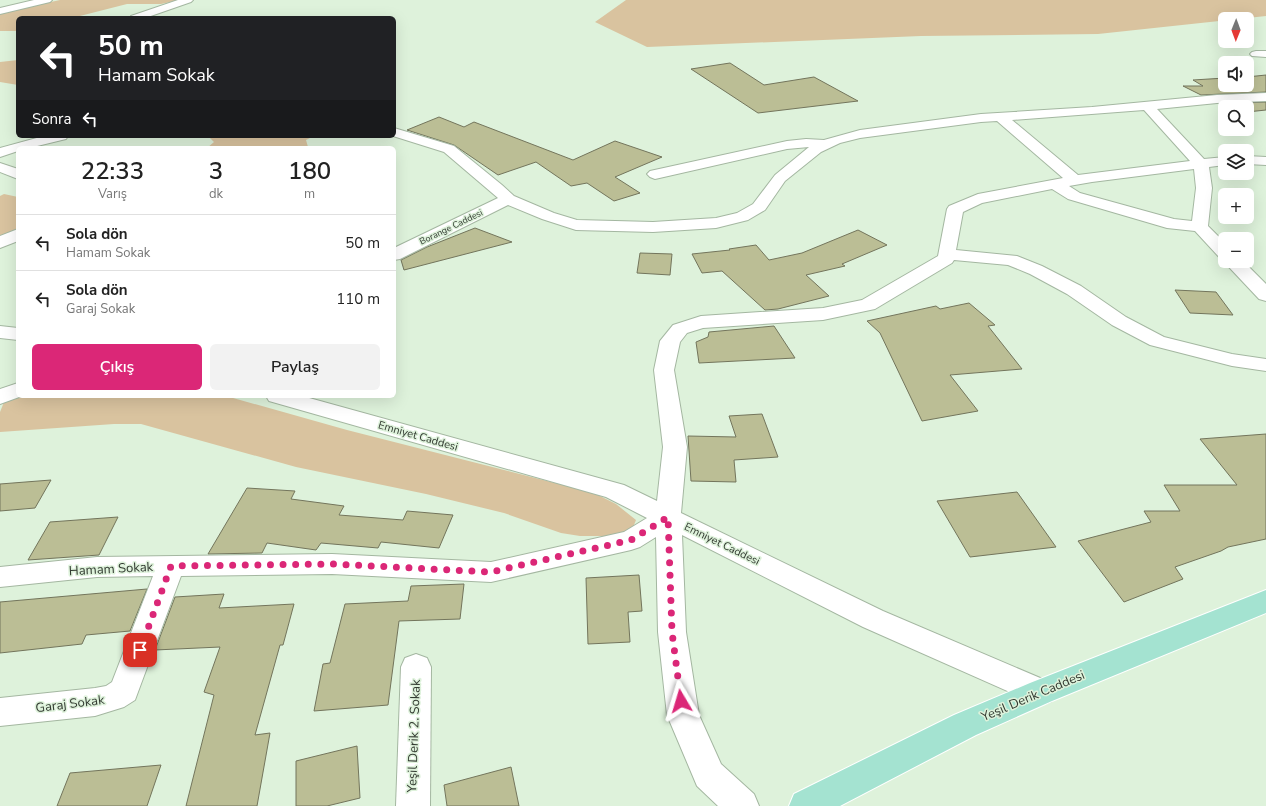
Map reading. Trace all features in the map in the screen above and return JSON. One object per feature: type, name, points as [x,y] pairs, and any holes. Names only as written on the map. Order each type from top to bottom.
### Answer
[{"type":"main road","name":"Yeşil Derik Caddesi","points":[[806,806],[965,725],[1041,692],[1266,601]]},
{"type":"street","points":[[0,11],[47,0]]},
{"type":"street","points":[[141,16],[188,0]]},
{"type":"street","points":[[396,133],[449,149],[492,183],[508,199],[576,225],[653,227],[716,223],[742,217],[759,207],[780,178],[816,149],[835,140],[860,134],[1000,117],[1217,99],[1262,100]]},
{"type":"street","points":[[1147,106],[1201,164],[1204,188],[1200,227]]},
{"type":"street","points":[[1000,117],[1064,182],[1074,196],[1173,224],[1200,227],[1218,246]]},
{"type":"street","points":[[20,146],[52,138]]},
{"type":"street","points":[[655,174],[787,145],[806,143],[827,144]]},
{"type":"street","points":[[0,153],[16,147]]},
{"type":"street","points":[[1254,160],[1266,161]]},
{"type":"street","points":[[742,806],[709,775],[683,715],[672,632],[668,517],[675,447],[664,370],[670,341],[680,329],[701,322],[823,314],[868,305],[946,259],[955,209],[978,199],[1092,177],[1218,162]]},
{"type":"street","points":[[0,167],[16,173]]},
{"type":"street","name":"Borange Caddesi","points":[[396,254],[508,199]]},
{"type":"street","points":[[0,243],[16,235]]},
{"type":"street","points":[[946,254],[1011,260],[1036,270],[1074,290],[1119,321],[1157,341],[1232,360],[1266,365]]},
{"type":"street","points":[[1240,268],[1266,295]]},
{"type":"street","points":[[0,332],[16,334]]},
{"type":"street","points":[[0,397],[16,391]]},
{"type":"street","name":"Emniyet Caddesi","points":[[284,398],[615,491],[873,619],[1041,692]]},
{"type":"street","name":"Hamam Sokak","points":[[0,577],[97,567],[332,564],[491,572],[631,540],[668,517]]},
{"type":"street","name":"Garaj Sokak","points":[[0,712],[95,702],[113,698],[124,691],[171,566]]},
{"type":"street","name":"Yeşil Derik 2. Sokak","points":[[413,806],[416,667]]},
{"type":"shaded area","points":[[60,0],[179,0],[161,4],[127,4],[80,16],[16,16],[16,31],[0,31],[0,13]]},
{"type":"shaded area","points":[[626,0],[1266,0],[1266,16],[1254,17],[1254,12],[1218,12],[1218,21],[1098,34],[921,36],[647,47],[595,22]]},
{"type":"shaded area","points":[[16,60],[16,85],[0,82],[0,62]]},
{"type":"shaded area","points":[[210,138],[310,138],[306,140],[308,146],[209,146],[214,142]]},
{"type":"shaded area","points":[[4,194],[16,197],[16,230],[0,237],[0,196]]},
{"type":"shaded area","points":[[16,398],[233,398],[347,430],[594,493],[616,504],[636,520],[632,530],[608,536],[580,536],[561,533],[504,513],[426,494],[296,467],[141,424],[114,424],[0,432],[0,412],[4,402]]},
{"type":"building","points":[[730,63],[764,85],[814,77],[858,101],[758,113],[691,69]]},
{"type":"building","points":[[1266,75],[1266,92],[1201,95],[1183,86],[1203,86],[1193,80],[1218,78],[1218,92],[1254,92],[1254,76]]},
{"type":"building","points":[[1266,102],[1266,110],[1254,111],[1254,103]]},
{"type":"building","points":[[439,117],[464,127],[474,122],[573,160],[615,141],[662,157],[615,177],[640,193],[614,201],[587,183],[571,186],[536,162],[498,175],[454,145],[407,130]]},
{"type":"building","points":[[475,228],[512,242],[404,270],[401,260],[427,247]]},
{"type":"building","points":[[858,230],[887,245],[842,264],[845,266],[806,275],[829,296],[778,309],[765,310],[722,271],[702,273],[692,254],[730,250],[729,249],[756,245],[769,260],[802,253]]},
{"type":"building","points":[[640,253],[672,254],[670,275],[637,273]]},
{"type":"building","points":[[1175,290],[1216,292],[1233,315],[1190,313]]},
{"type":"building","points":[[969,303],[995,325],[988,326],[1022,369],[950,375],[978,411],[922,421],[880,333],[867,321],[936,306],[940,309]]},
{"type":"building","points":[[774,326],[795,358],[699,363],[696,342],[708,337],[709,332]]},
{"type":"building","points":[[762,414],[778,457],[734,460],[736,482],[691,481],[688,436],[736,437],[729,416]]},
{"type":"building","points":[[1266,434],[1266,539],[1228,547],[1221,551],[1175,567],[1183,579],[1124,602],[1078,541],[1151,522],[1144,511],[1180,511],[1164,485],[1237,485],[1200,439]]},
{"type":"building","points":[[51,480],[35,508],[0,511],[0,484]]},
{"type":"building","points":[[247,488],[295,491],[291,499],[344,506],[339,515],[403,520],[407,511],[453,515],[439,548],[381,542],[378,548],[321,543],[316,550],[267,543],[262,553],[208,554]]},
{"type":"building","points":[[1017,492],[1056,547],[970,557],[937,501]]},
{"type":"building","points":[[118,517],[99,555],[28,560],[50,522]]},
{"type":"building","points":[[639,575],[642,611],[628,612],[630,642],[588,644],[586,578]]},
{"type":"building","points":[[464,584],[460,619],[399,621],[388,705],[314,711],[323,664],[330,663],[345,604],[408,601],[411,586]]},
{"type":"building","points":[[147,589],[130,631],[86,635],[82,644],[0,653],[0,602]]},
{"type":"building","points":[[224,594],[219,608],[294,604],[283,645],[280,645],[255,735],[270,733],[257,806],[186,806],[214,695],[204,692],[220,647],[155,650],[175,597]]},
{"type":"building","points":[[357,746],[360,798],[327,806],[296,806],[296,761]]},
{"type":"building","points":[[161,765],[147,806],[57,806],[70,773]]},
{"type":"building","points":[[511,767],[519,806],[447,806],[444,785]]},
{"type":"route","points":[[140,650],[171,566],[332,564],[491,572],[631,540],[668,517],[672,632],[681,701]]}]
